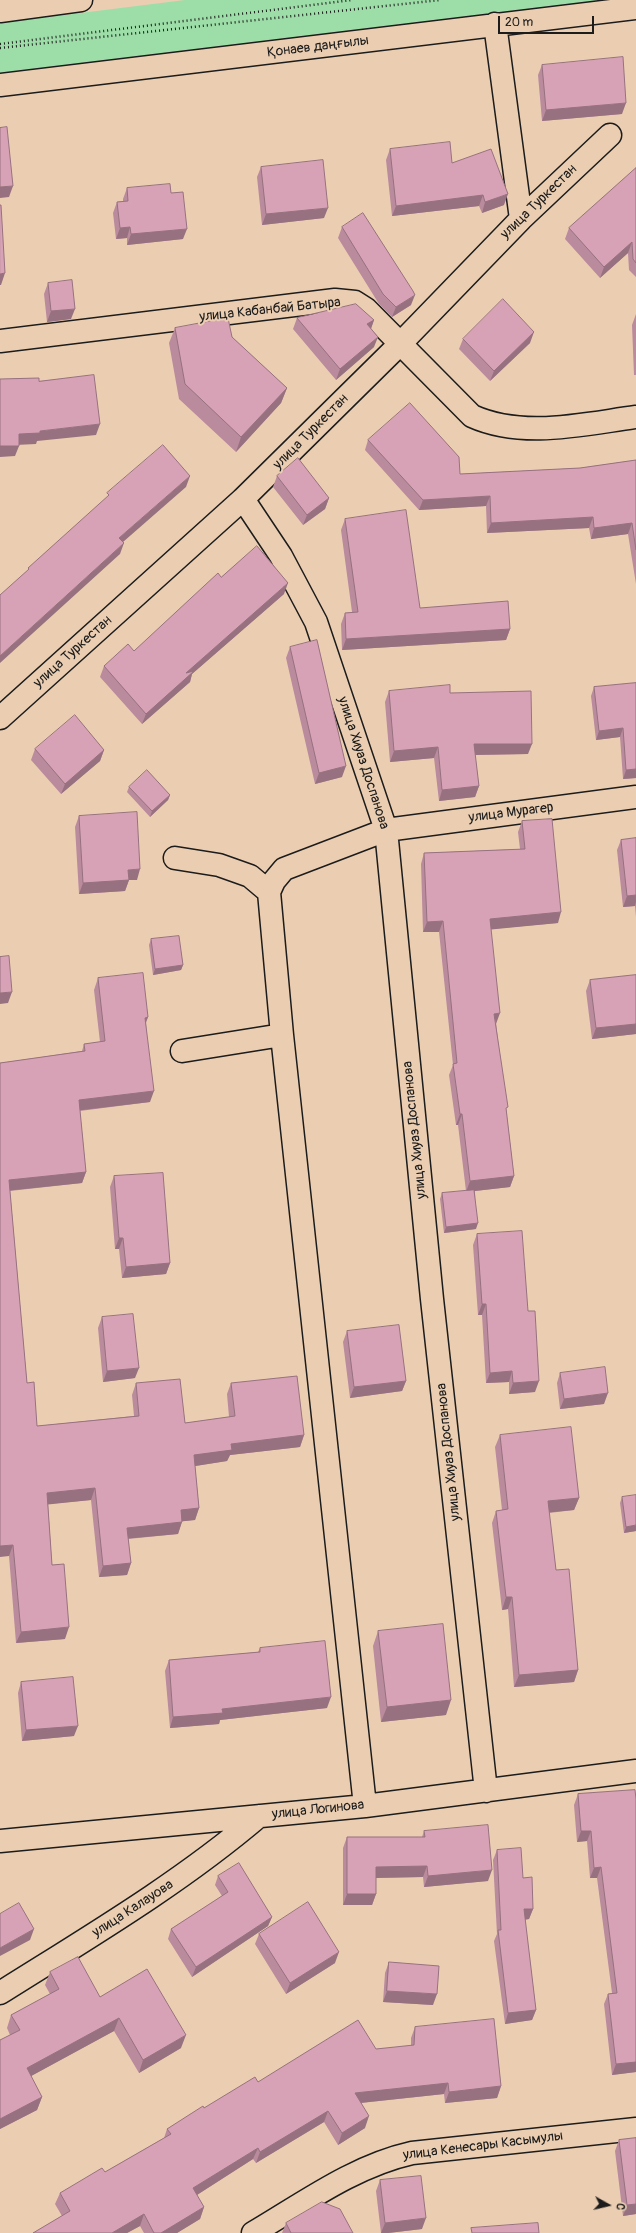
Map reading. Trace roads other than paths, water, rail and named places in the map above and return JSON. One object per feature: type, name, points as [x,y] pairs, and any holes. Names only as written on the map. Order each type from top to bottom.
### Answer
[{"type":"street","points":[[0,10],[81,0]]},
{"type":"street","name":"Қонаев даңғылы","points":[[0,85],[636,8]]},
{"type":"street","points":[[495,24],[521,219]]},
{"type":"street","name":"улица Туркестан","points":[[0,718],[243,499],[400,343],[521,219],[610,135]]},
{"type":"street","name":"улица Кабанбай Батыра","points":[[0,341],[335,300],[355,302],[366,309],[472,416],[486,422],[538,429],[636,417]]},
{"type":"street","name":"улица Хиуаз Доспанова","points":[[243,499],[281,556],[316,622],[386,830],[432,1299],[486,1791]]},
{"type":"street","name":"улица Мурагер","points":[[269,892],[274,881],[284,870],[386,830],[636,797]]},
{"type":"street","points":[[175,858],[219,865],[250,876],[269,892],[282,1035],[365,1806]]},
{"type":"street","points":[[182,1051],[282,1035]]},
{"type":"street","name":"улица Логинова","points":[[0,1840],[365,1806],[636,1771]]},
{"type":"street","name":"улица Калауова","points":[[0,1993],[160,1893],[223,1847],[259,1816]]},
{"type":"street","name":"улица Кенесары Касымулы","points":[[253,2233],[358,2171],[387,2159],[412,2153],[636,2129]]}]
